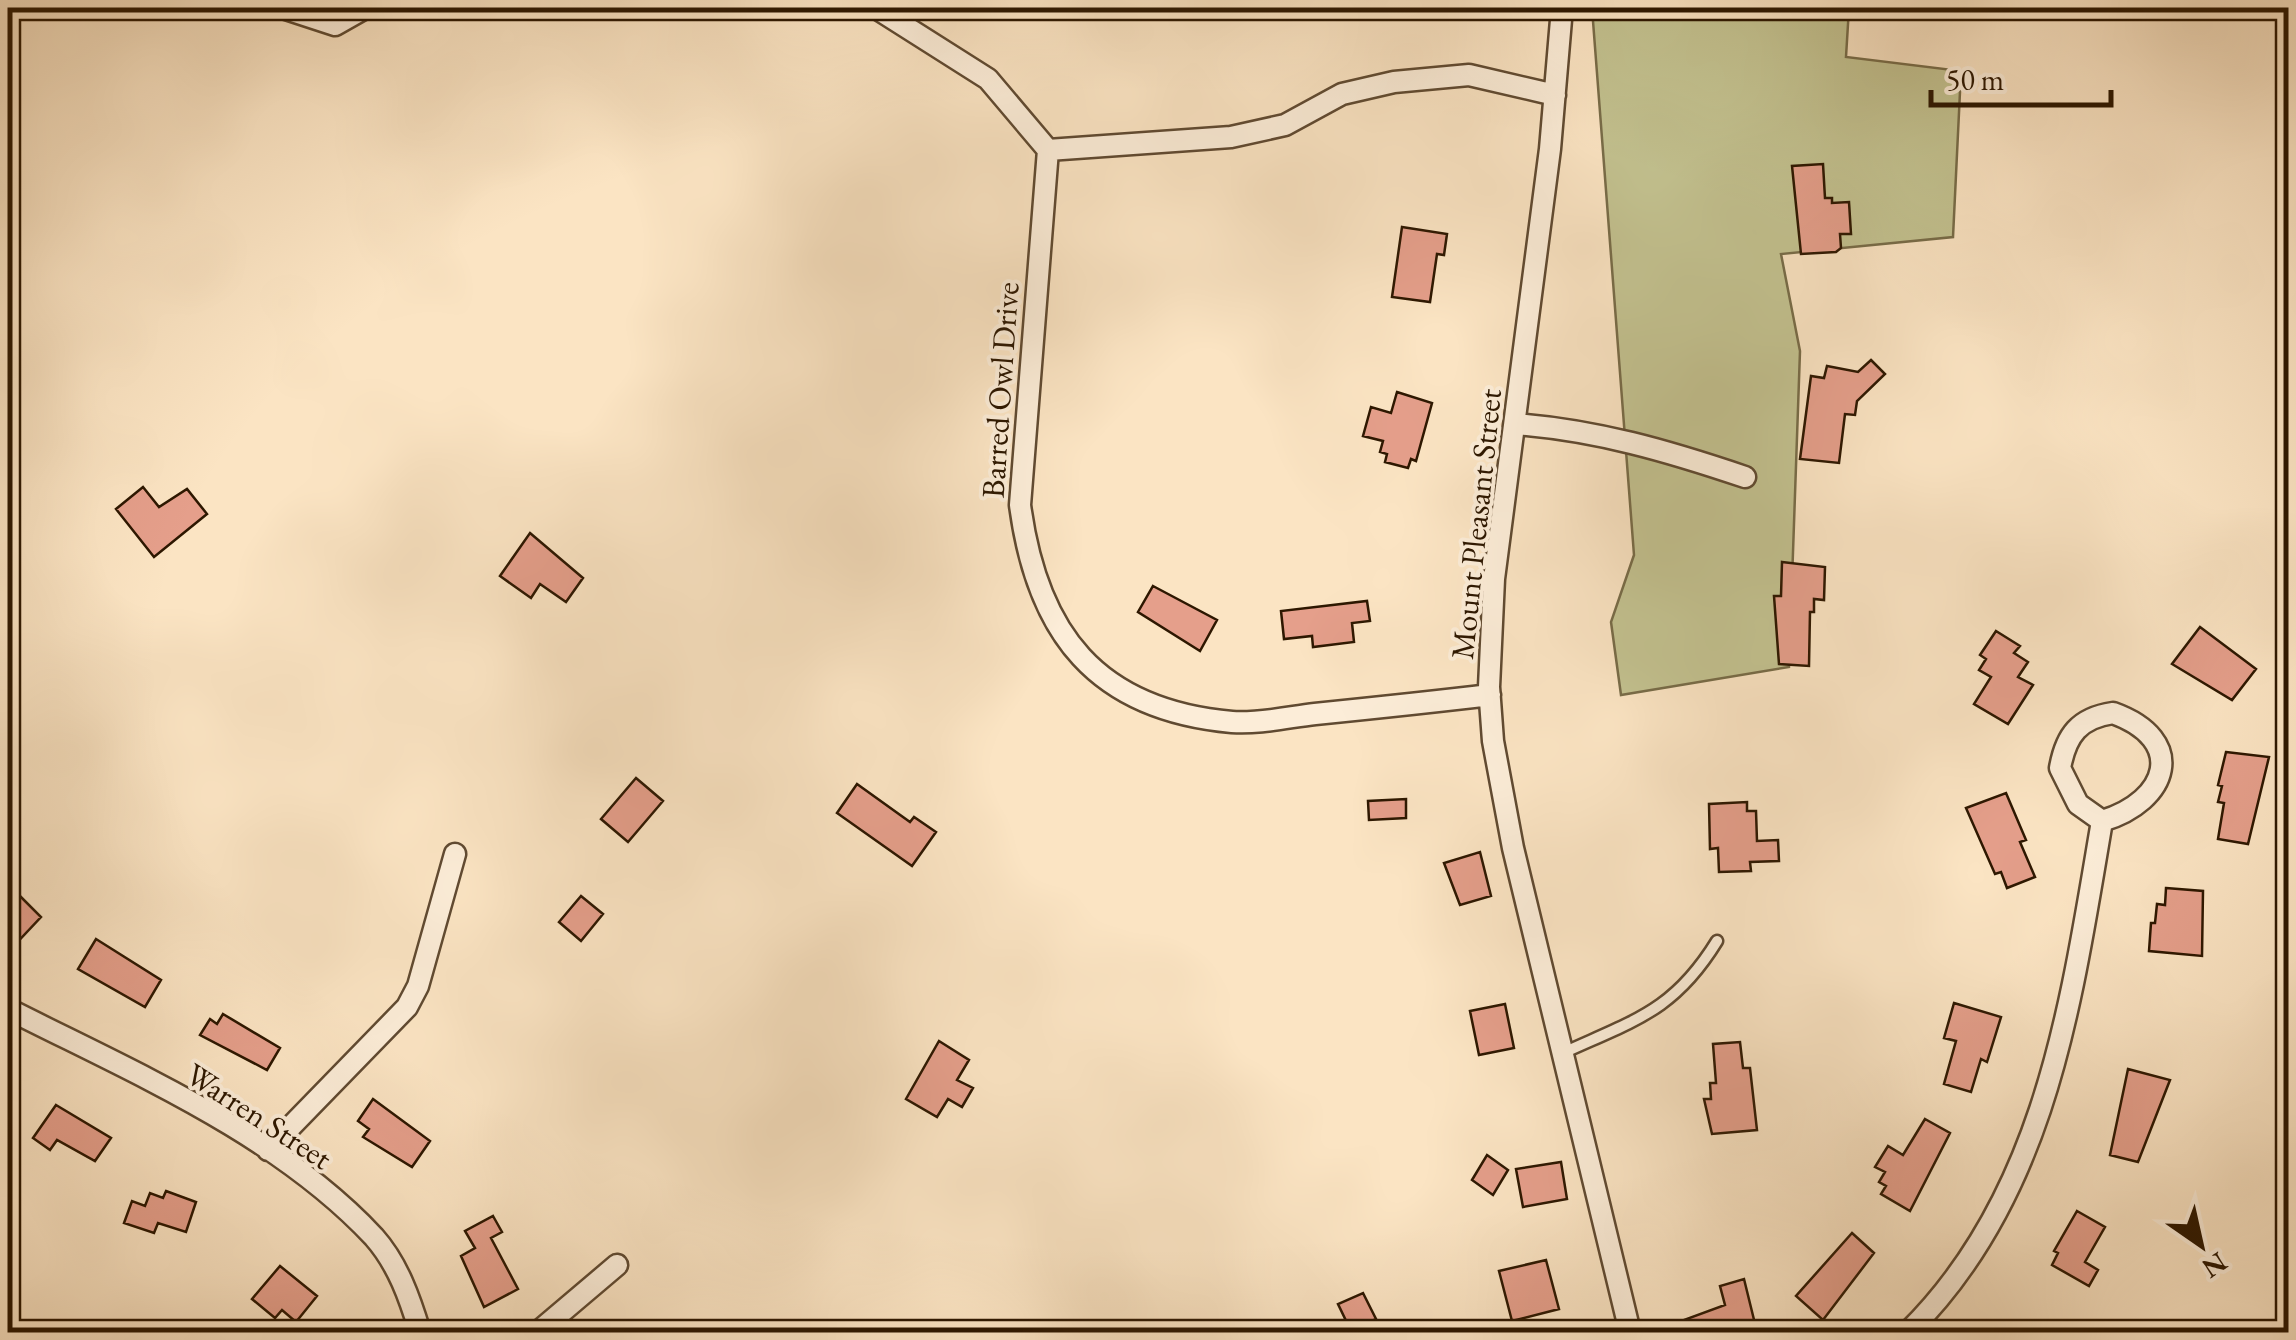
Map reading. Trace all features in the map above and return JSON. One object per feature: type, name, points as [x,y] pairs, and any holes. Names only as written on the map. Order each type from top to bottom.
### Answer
[{"type":"street","points":[[283,8],[335,25],[366,8]]},
{"type":"street","points":[[876,8],[988,79],[1048,150],[1231,138],[1285,124],[1342,94],[1394,82],[1469,76],[1555,95]]},
{"type":"street","name":"Mount Pleasant Street","points":[[1562,8],[1555,95],[1494,578],[1490,695],[1502,794],[1630,1332]]},
{"type":"street","name":"Barred Owl Drive","points":[[1048,150],[1020,505],[1028,562],[1050,616],[1080,657],[1150,704],[1236,722],[1490,695]]},
{"type":"street","points":[[1515,424],[1578,429],[1652,445],[1745,478]]},
{"type":"street","points":[[2113,713],[2136,721],[2153,738],[2162,758],[2160,780],[2150,798],[2129,813],[2102,822],[2078,804],[2060,768],[2074,730],[2091,717],[2113,713]]},
{"type":"street","points":[[1908,1332],[1958,1272],[1996,1212],[2046,1104],[2064,1034],[2102,822]]},
{"type":"street","points":[[268,1150],[407,1007],[418,986],[454,854]]},
{"type":"street","name":"Warren Street","points":[[8,1009],[182,1099],[268,1150],[375,1238],[398,1271],[420,1332]]},
{"type":"street","points":[[538,1332],[617,1265]]},
{"type":"lane","points":[[1562,1054],[1671,1000],[1694,978],[1717,941]]},
{"type":"shaded area","points":[[1592,8],[1849,8],[1846,57],[1961,71],[1953,237],[1781,254],[1800,351],[1789,667],[1621,695],[1611,622],[1634,555]]},
{"type":"building","points":[[1823,164],[1825,198],[1832,198],[1832,203],[1849,202],[1851,234],[1840,234],[1841,248],[1836,252],[1801,254],[1792,166]]},
{"type":"building","points":[[1402,227],[1447,234],[1444,255],[1437,254],[1430,302],[1392,297]]},
{"type":"building","points":[[1871,360],[1885,374],[1857,401],[1855,415],[1845,414],[1839,463],[1800,459],[1811,376],[1824,378],[1827,366],[1858,372]]},
{"type":"building","points":[[1397,392],[1432,403],[1416,461],[1411,459],[1408,468],[1385,462],[1387,454],[1380,452],[1383,441],[1363,436],[1371,407],[1391,413]]},
{"type":"building","points":[[143,487],[159,507],[187,489],[207,514],[154,557],[116,509]]},
{"type":"building","points":[[530,533],[583,578],[566,602],[540,584],[531,598],[500,576]]},
{"type":"building","points":[[1782,562],[1825,567],[1824,600],[1814,599],[1814,612],[1810,612],[1809,666],[1779,664],[1774,596],[1781,596]]},
{"type":"building","points":[[1153,586],[1217,620],[1200,651],[1138,612]]},
{"type":"building","points":[[1367,601],[1370,621],[1352,623],[1354,642],[1313,647],[1312,636],[1284,639],[1281,611]]},
{"type":"building","points":[[2200,627],[2256,669],[2232,700],[2172,664]]},
{"type":"building","points":[[1996,631],[2020,646],[2014,653],[2028,662],[2018,677],[2033,685],[2008,724],[1974,704],[1991,677],[1979,670],[1986,659],[1980,655]]},
{"type":"building","points":[[2226,752],[2269,757],[2248,844],[2218,839],[2224,803],[2218,802],[2222,786],[2218,785]]},
{"type":"building","points":[[636,778],[663,801],[628,842],[601,819]]},
{"type":"building","points":[[857,784],[910,822],[914,817],[936,832],[912,866],[837,813]]},
{"type":"building","points":[[2006,793],[2026,840],[2020,842],[2035,877],[2007,888],[2001,872],[1995,874],[1966,808]]},
{"type":"building","points":[[1406,799],[1406,818],[1369,820],[1368,801]]},
{"type":"building","points":[[1747,802],[1747,811],[1756,811],[1757,841],[1778,840],[1779,861],[1750,862],[1751,871],[1719,872],[1718,848],[1710,849],[1709,804]]},
{"type":"building","points":[[1480,852],[1491,896],[1460,905],[1444,863]]},
{"type":"building","points":[[8,884],[41,917],[8,952]]},
{"type":"building","points":[[2166,888],[2203,891],[2202,956],[2149,951],[2151,923],[2155,923],[2157,904],[2165,905]]},
{"type":"building","points":[[581,896],[603,914],[581,941],[559,922]]},
{"type":"building","points":[[96,939],[161,980],[145,1007],[78,969]]},
{"type":"building","points":[[1954,1003],[2001,1017],[1987,1062],[1981,1059],[1971,1092],[1944,1084],[1956,1041],[1944,1038]]},
{"type":"building","points":[[1505,1004],[1514,1048],[1479,1055],[1470,1011]]},
{"type":"building","points":[[223,1014],[280,1048],[267,1070],[200,1035],[210,1019],[217,1024]]},
{"type":"building","points":[[939,1041],[969,1060],[957,1080],[973,1088],[962,1107],[948,1099],[937,1117],[906,1099]]},
{"type":"building","points":[[1740,1042],[1743,1068],[1750,1068],[1757,1130],[1712,1134],[1704,1099],[1711,1099],[1710,1083],[1716,1083],[1713,1044]]},
{"type":"building","points":[[2128,1069],[2170,1080],[2138,1162],[2110,1155]]},
{"type":"building","points":[[373,1099],[430,1141],[412,1167],[363,1137],[369,1129],[358,1121]]},
{"type":"building","points":[[56,1105],[111,1138],[95,1161],[57,1140],[50,1150],[33,1138]]},
{"type":"building","points":[[1925,1119],[1950,1133],[1910,1211],[1881,1194],[1886,1186],[1879,1182],[1885,1172],[1875,1167],[1888,1146],[1903,1155]]},
{"type":"building","points":[[1487,1155],[1508,1170],[1493,1195],[1472,1180]]},
{"type":"building","points":[[1561,1162],[1567,1199],[1523,1207],[1516,1169]]},
{"type":"building","points":[[166,1191],[196,1202],[186,1232],[158,1223],[154,1233],[124,1223],[132,1201],[145,1206],[150,1193],[163,1198]]},
{"type":"building","points":[[2077,1211],[2105,1227],[2085,1262],[2098,1270],[2089,1286],[2052,1265],[2058,1253],[2054,1251]]},
{"type":"building","points":[[493,1216],[502,1232],[491,1238],[518,1289],[484,1307],[461,1256],[475,1248],[465,1231]]},
{"type":"building","points":[[1852,1233],[1874,1253],[1823,1320],[1796,1296]]},
{"type":"building","points":[[1546,1260],[1559,1309],[1512,1321],[1499,1271]]},
{"type":"building","points":[[280,1266],[317,1296],[296,1322],[282,1310],[275,1318],[252,1299]]},
{"type":"building","points":[[1744,1279],[1757,1332],[1662,1332],[1662,1328],[1725,1305],[1720,1286]]},
{"type":"building","points":[[1363,1293],[1376,1319],[1351,1331],[1338,1304]]}]
